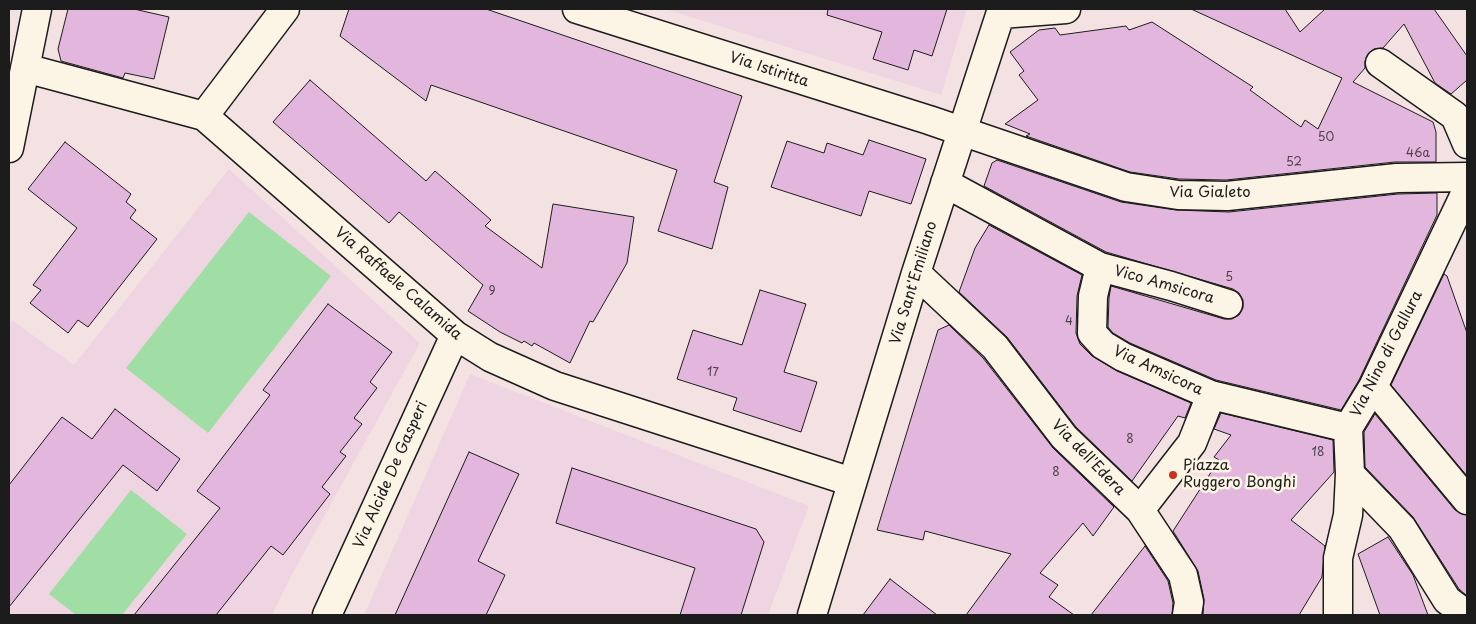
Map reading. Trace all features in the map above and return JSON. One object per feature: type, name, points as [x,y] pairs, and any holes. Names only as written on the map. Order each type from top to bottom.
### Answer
[{"type":"street","points":[[9,148],[37,9]]},
{"type":"street","points":[[204,116],[284,9]]},
{"type":"street","name":"Via Istiritta","points":[[577,9],[962,131]]},
{"type":"street","name":"Via Sant'Emiliano","points":[[812,615],[916,273],[1001,11],[1066,9]]},
{"type":"street","points":[[1380,63],[1455,116],[1467,144]]},
{"type":"street","name":"Via Raffaele Calamida","points":[[25,68],[204,116],[455,335],[490,357],[555,386],[852,482]]},
{"type":"street","name":"Via Gialeto","points":[[962,131],[1126,186],[1178,195],[1227,196],[1397,178],[1467,177]]},
{"type":"street","points":[[945,183],[1100,267]]},
{"type":"street","name":"Via Nino di Gallura","points":[[1338,615],[1338,558],[1348,516],[1350,474],[1348,428],[1373,386],[1467,190]]},
{"type":"street","name":"Vico Amsicora","points":[[1100,267],[1228,304]]},
{"type":"street","name":"Via Amsicora","points":[[1100,267],[1093,296],[1092,333],[1103,345],[1123,357],[1211,395],[1348,428]]},
{"type":"street","name":"Via dell'Edera","points":[[916,273],[995,347],[1064,437],[1140,510],[1183,575],[1189,602],[1187,615]]},
{"type":"street","name":"Via Alcide De Gasperi","points":[[327,615],[455,335]]},
{"type":"street","points":[[1373,386],[1467,500]]},
{"type":"street","points":[[1140,510],[1192,444],[1211,395]]},
{"type":"street","points":[[1350,474],[1402,528],[1454,610]]},
{"type":"shaded area","points":[[665,9],[967,9],[941,95]]},
{"type":"shaded area","points":[[229,169],[420,343],[289,580],[272,615],[9,615],[9,325],[12,320],[74,365]]},
{"type":"shaded area","points":[[470,374],[809,506],[768,615],[364,615]]},
{"type":"green space","points":[[249,212],[331,276],[208,433],[126,368]]},
{"type":"green space","points":[[131,490],[187,534],[122,615],[76,615],[49,594]]},
{"type":"building","points":[[68,9],[134,9],[169,17],[154,79],[125,73],[123,78],[61,61],[58,49]]},
{"type":"building","points":[[349,9],[486,9],[742,96],[714,182],[728,187],[712,249],[658,231],[677,170],[431,85],[426,101],[340,36]]},
{"type":"building","points":[[828,9],[947,9],[932,56],[914,50],[908,70],[873,59],[882,32],[827,15]]},
{"type":"building","points":[[1191,9],[1285,9],[1300,32],[1325,9],[1434,9],[1467,56],[1467,80],[1451,94],[1435,83],[1404,24],[1383,48],[1374,49],[1368,54],[1365,68],[1353,82],[1433,122],[1436,132],[1436,162],[1395,162],[1226,180],[1179,179],[1130,172],[1026,136],[1030,134],[1005,124],[1038,100],[1019,75],[1024,71],[1010,52],[1039,30],[1055,28],[1060,35],[1126,26],[1129,30],[1152,22],[1253,87],[1250,90],[1301,127],[1305,120],[1318,129],[1342,78]]},
{"type":"building","points":[[310,80],[426,181],[435,171],[491,220],[485,226],[542,268],[553,204],[634,217],[627,263],[593,322],[590,321],[570,363],[534,343],[532,346],[524,341],[522,343],[500,332],[468,311],[483,285],[399,212],[389,223],[273,122]]},
{"type":"building","points":[[869,140],[926,159],[911,204],[869,191],[861,216],[771,187],[787,141],[824,153],[827,143],[863,155]]},
{"type":"building","points":[[65,142],[131,194],[126,202],[136,210],[130,218],[157,239],[88,327],[78,320],[68,333],[30,303],[41,290],[33,285],[77,228],[28,189]]},
{"type":"building","points":[[997,160],[1121,202],[1176,210],[1229,212],[1398,194],[1437,193],[1437,215],[1359,380],[1341,410],[1216,380],[1130,343],[1113,333],[1108,327],[1111,286],[1224,319],[1232,319],[1239,315],[1243,308],[1243,300],[1239,293],[1233,289],[1106,252],[984,186],[992,163]]},
{"type":"building","points":[[989,225],[1082,275],[1077,296],[1076,333],[1080,344],[1092,356],[1117,371],[1191,403],[1185,418],[1178,416],[1132,481],[1076,427],[1007,337],[959,292],[975,248]]},
{"type":"building","points":[[1444,274],[1447,276],[1467,333],[1467,476],[1391,385]]},
{"type":"building","points":[[760,290],[806,304],[784,372],[817,382],[801,432],[733,410],[737,398],[677,379],[693,330],[742,345]]},
{"type":"building","points":[[328,304],[392,352],[370,382],[377,388],[354,418],[362,424],[340,452],[346,456],[322,487],[330,494],[283,555],[271,546],[216,615],[134,615],[220,508],[197,491],[270,395],[263,390]]},
{"type":"building","points":[[949,325],[983,358],[1053,448],[1114,507],[1093,536],[1083,523],[1040,573],[1058,585],[1049,597],[1074,615],[966,615],[1011,554],[925,531],[923,540],[877,530],[938,330]]},
{"type":"building","points":[[115,409],[180,459],[157,491],[123,465],[9,607],[9,485],[62,417],[92,439]]},
{"type":"building","points":[[1221,413],[1333,440],[1334,472],[1291,520],[1325,546],[1322,577],[1299,615],[1203,615],[1204,599],[1198,571],[1173,531],[1219,460],[1214,457],[1231,435],[1214,429]]},
{"type":"building","points":[[1375,414],[1455,510],[1467,515],[1467,596],[1459,589],[1413,517],[1365,467],[1364,432]]},
{"type":"building","points":[[469,452],[519,474],[478,561],[505,575],[486,615],[395,615]]},
{"type":"building","points":[[572,468],[756,529],[764,542],[741,615],[680,615],[695,568],[556,523]]},
{"type":"building","points":[[1388,537],[1413,575],[1428,615],[1380,615],[1358,554]]},
{"type":"building","points":[[1145,546],[1168,581],[1173,603],[1172,615],[1091,615]]},
{"type":"building","points":[[890,579],[937,615],[863,615]]},
{"type":"place","name":"Piazza Ruggero Bonghi","points":[[1173,475]]}]
